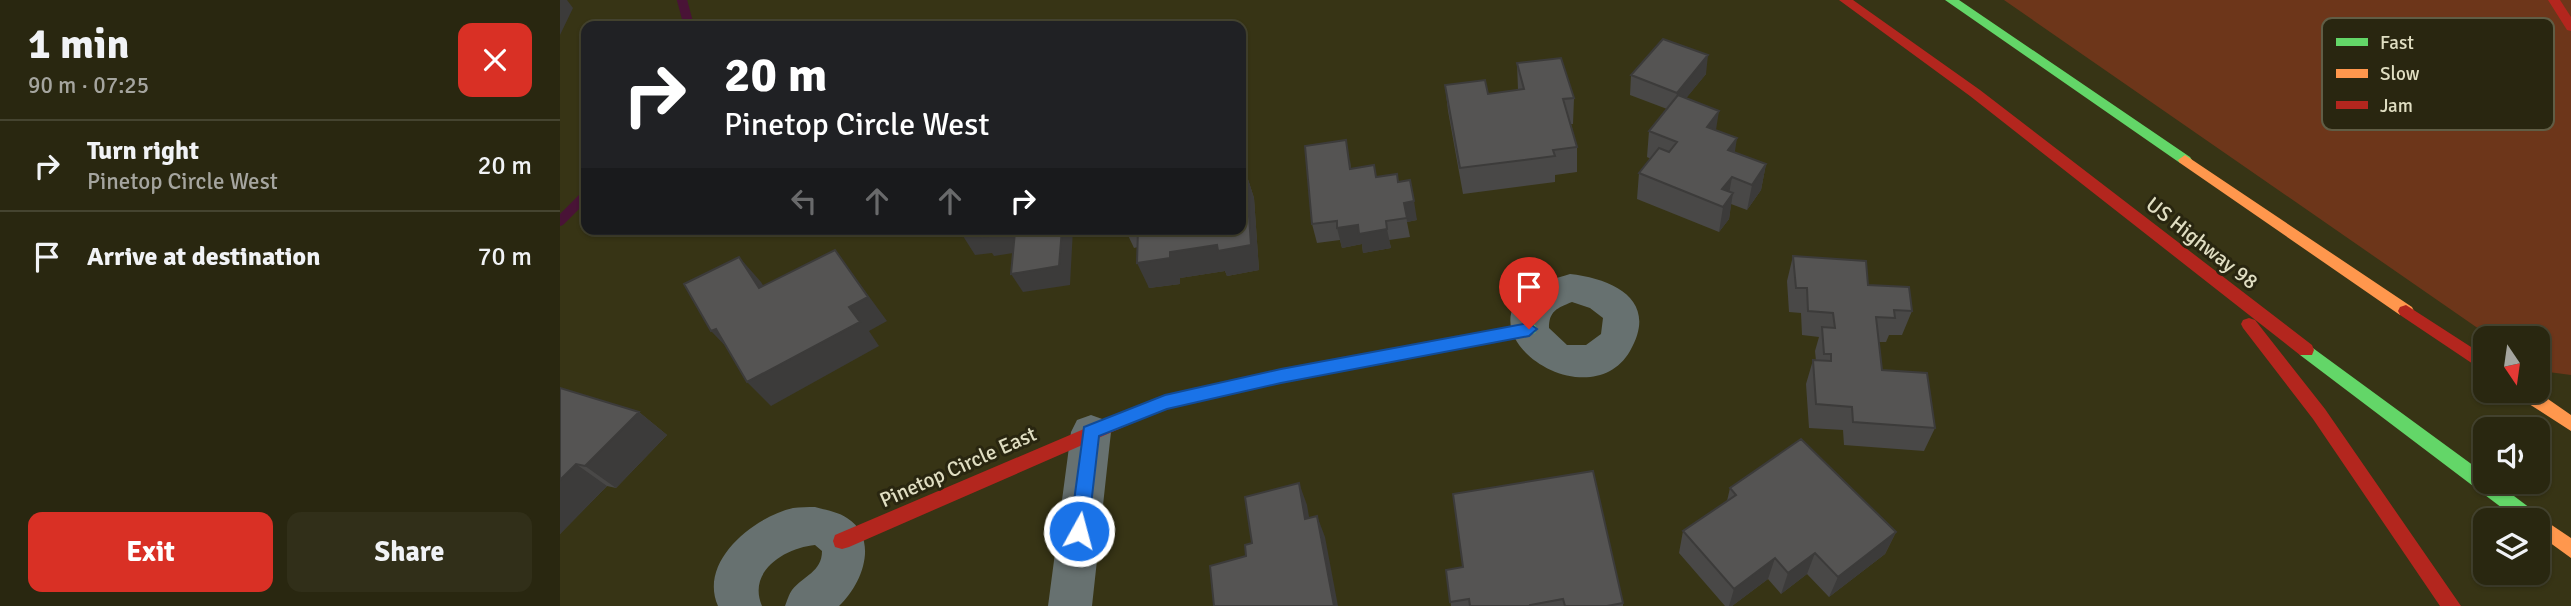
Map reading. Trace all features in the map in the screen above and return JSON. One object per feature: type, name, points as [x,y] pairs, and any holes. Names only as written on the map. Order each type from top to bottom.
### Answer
[{"type":"main road","name":"US Highway 98","points":[[1845,0],[1975,93],[2218,284],[2516,508]]},
{"type":"main road","points":[[1951,0],[2473,357]]},
{"type":"main road","points":[[2554,0],[2571,27]]},
{"type":"main road","points":[[2218,284],[2319,414],[2451,606]]},
{"type":"main road","name":"Pinetop Circle East","points":[[842,541],[1165,402],[1281,376],[1529,329]]},
{"type":"main road","points":[[2540,403],[2571,424]]},
{"type":"main road","points":[[2550,532],[2571,549]]},
{"type":"street","points":[[1070,606],[1091,432]]},
{"type":"street","points":[[740,606],[736,597],[736,583],[742,566],[754,552],[770,538],[805,525],[821,526],[834,531],[842,541],[845,554],[842,568],[827,590],[807,606]]},
{"type":"shaded area","points":[[2004,0],[2571,0],[2571,375],[2550,372],[2550,326],[2475,326]]},
{"type":"building","points":[[1663,39],[1708,55],[1677,93],[1631,75]]},
{"type":"building","points":[[1561,58],[1574,98],[1563,99],[1577,147],[1553,150],[1555,156],[1460,168],[1445,85],[1485,80],[1488,94],[1524,89],[1517,63]]},
{"type":"building","points":[[1678,95],[1719,111],[1707,127],[1737,138],[1728,150],[1766,164],[1752,185],[1732,177],[1722,189],[1733,193],[1723,207],[1639,173],[1659,148],[1669,152],[1677,142],[1649,131]]},
{"type":"building","points":[[1346,140],[1350,169],[1374,165],[1376,177],[1397,174],[1398,182],[1410,180],[1414,201],[1404,203],[1407,218],[1386,221],[1387,229],[1359,234],[1358,225],[1337,228],[1337,221],[1312,224],[1305,146]]},
{"type":"building","points":[[1246,173],[1251,245],[1218,251],[1217,245],[1170,252],[1170,258],[1137,263],[1138,235],[1246,235]]},
{"type":"building","points":[[1015,235],[1062,235],[1059,266],[1011,274]]},
{"type":"building","points":[[835,250],[868,297],[849,307],[860,322],[747,382],[716,329],[711,331],[684,284],[739,257],[759,288]]},
{"type":"building","points":[[1793,256],[1866,261],[1868,285],[1909,287],[1912,311],[1894,310],[1895,318],[1876,317],[1882,370],[1927,373],[1935,428],[1853,422],[1852,407],[1816,404],[1813,360],[1831,361],[1831,354],[1824,354],[1822,327],[1835,328],[1833,313],[1808,311],[1807,288],[1796,288]]},
{"type":"building","points":[[560,388],[639,412],[585,466],[576,464],[560,480]]},
{"type":"building","points":[[1801,439],[1896,532],[1838,577],[1815,553],[1788,573],[1775,558],[1734,589],[1683,531],[1736,495],[1730,488]]},
{"type":"building","points":[[1593,471],[1623,603],[1607,606],[1565,606],[1563,599],[1530,606],[1470,606],[1469,599],[1450,602],[1446,570],[1463,567],[1453,494]]},
{"type":"building","points":[[1299,483],[1305,519],[1317,516],[1334,606],[1214,606],[1210,566],[1246,556],[1245,545],[1252,543],[1245,497]]},
{"type":"waterway","points":[[682,0],[688,21]]},
{"type":"waterway","points":[[560,221],[581,200]]},
{"type":"traffic: fast","points":[[1951,0],[2185,160]]},
{"type":"traffic: fast","points":[[1288,375],[1529,329]]},
{"type":"traffic: fast","points":[[2306,350],[2516,508]]},
{"type":"traffic: slow","points":[[2185,160],[2406,311]]},
{"type":"traffic: slow","points":[[2540,403],[2571,424]]},
{"type":"traffic: slow","points":[[2550,533],[2571,549]]},
{"type":"traffic: jam","points":[[1845,0],[1975,93],[2306,350]]},
{"type":"traffic: jam","points":[[2554,0],[2571,27]]},
{"type":"traffic: jam","points":[[2406,311],[2473,357]]},
{"type":"traffic: jam","points":[[2249,324],[2319,414],[2451,606]]},
{"type":"traffic: jam","points":[[842,541],[1165,402],[1288,375]]},
{"type":"route","points":[[1079,531],[1091,432],[1165,402],[1281,376],[1529,329]]}]
